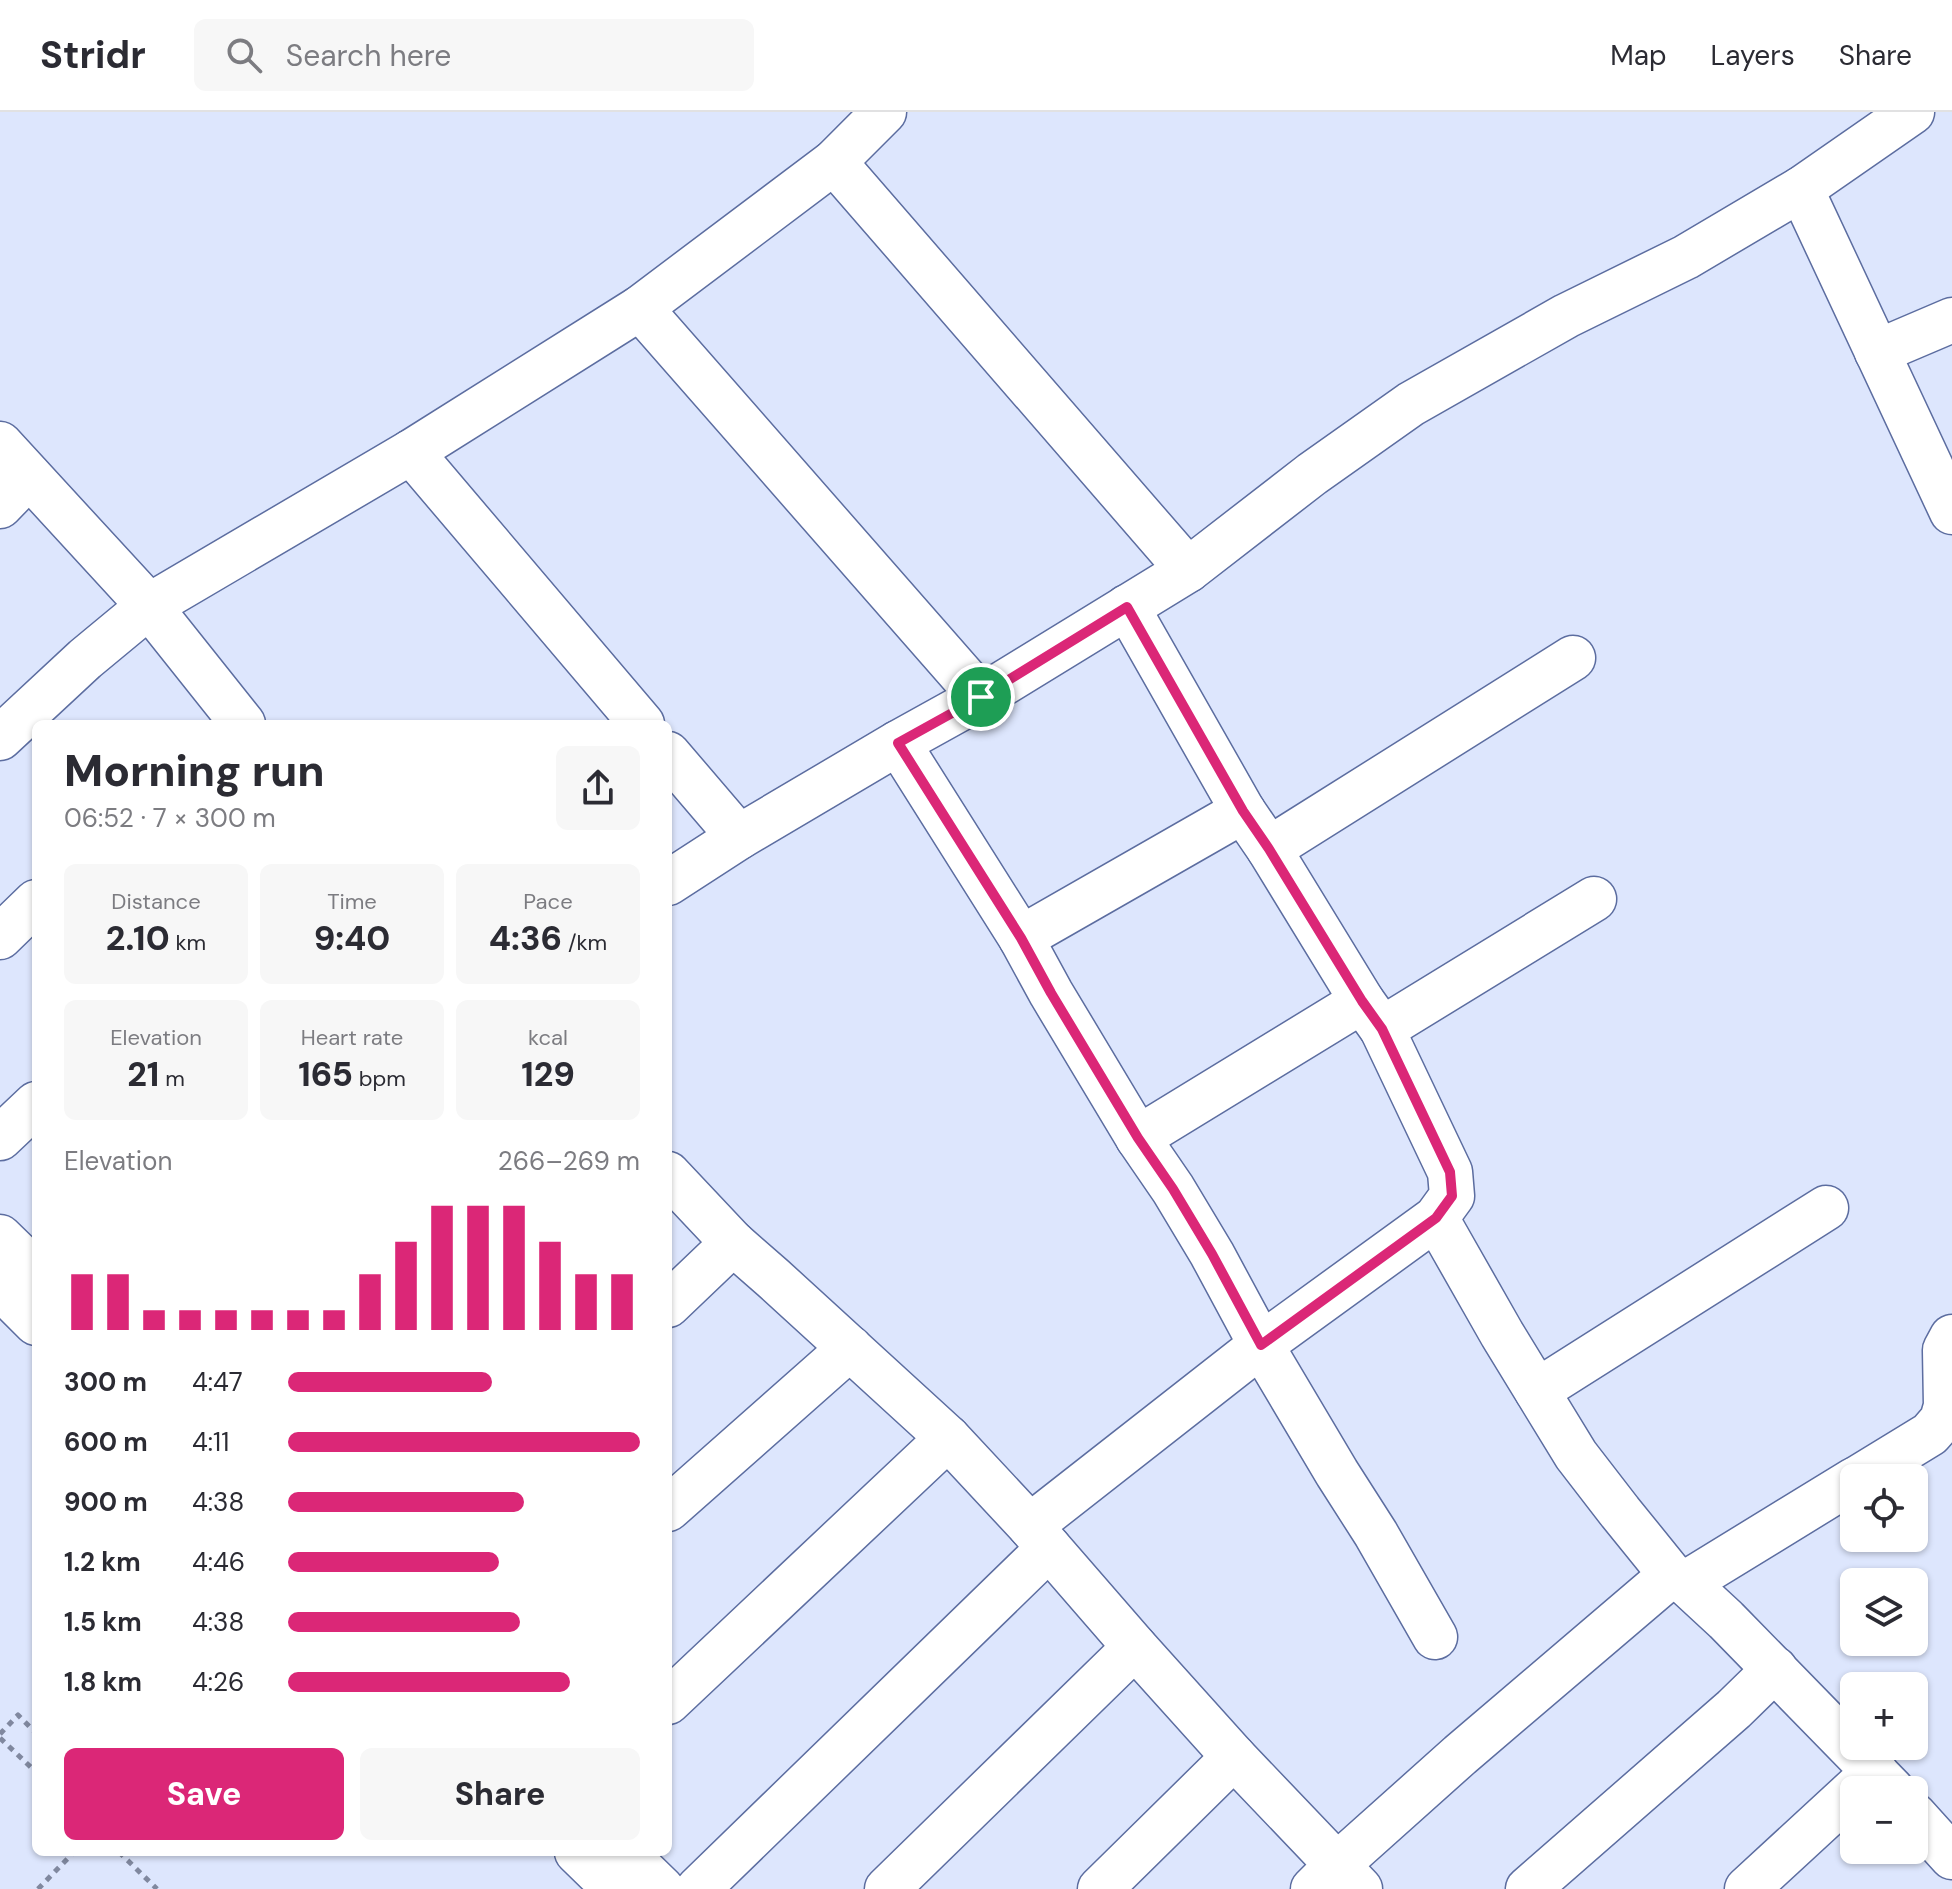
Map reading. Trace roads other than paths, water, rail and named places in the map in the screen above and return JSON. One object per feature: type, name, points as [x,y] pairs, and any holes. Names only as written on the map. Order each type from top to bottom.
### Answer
[{"type":"main road","points":[[0,738],[85,659],[149,606],[411,452],[640,308],[834,162],[884,112]]},
{"type":"main road","points":[[672,880],[739,837],[981,697],[1188,570],[1312,474],[1411,404],[1566,316],[1686,257],[1801,189],[1912,112]]},
{"type":"main road","points":[[834,162],[1188,570]]},
{"type":"main road","points":[[1801,189],[1952,512]]},
{"type":"main road","points":[[640,308],[981,697]]},
{"type":"main road","points":[[1877,352],[1952,320]]},
{"type":"main road","points":[[0,444],[14,491],[149,606],[228,718]]},
{"type":"main road","points":[[411,452],[639,720]]},
{"type":"main road","points":[[698,1889],[1040,1537],[1261,1345],[1436,1218],[1452,1196],[1450,1172],[1372,1015],[1243,811],[1127,607]]},
{"type":"main road","points":[[1269,849],[1573,658]]},
{"type":"main road","points":[[898,743],[1021,938],[1138,1138],[1173,1189],[1261,1345],[1435,1637]]},
{"type":"main road","points":[[672,759],[739,837]]},
{"type":"main road","points":[[1021,938],[1243,811]]},
{"type":"main road","points":[[1138,1138],[1594,899]]},
{"type":"main road","points":[[0,937],[32,906]]},
{"type":"main road","points":[[0,1138],[32,1108]]},
{"type":"main road","points":[[672,1178],[733,1243],[948,1438],[1040,1537],[1234,1757],[1336,1881],[1460,1755],[1678,1579],[1840,1488]]},
{"type":"main road","points":[[1537,1391],[1826,1208]]},
{"type":"main road","points":[[1436,1218],[1576,1455],[1620,1512],[1678,1579],[1775,1669],[1880,1776]]},
{"type":"main road","points":[[0,1237],[32,1268]]},
{"type":"main road","points":[[672,1301],[733,1243]]},
{"type":"main road","points":[[0,1287],[32,1319]]},
{"type":"main road","points":[[1881,1464],[1947,1426],[1945,1350],[1952,1337]]},
{"type":"main road","points":[[672,1505],[850,1348]]},
{"type":"main road","points":[[672,1698],[948,1438]]},
{"type":"main road","points":[[887,1889],[1135,1647]]},
{"type":"main road","points":[[1528,1889],[1734,1709],[1775,1669]]},
{"type":"main road","points":[[1100,1889],[1234,1757]]},
{"type":"main road","points":[[1747,1889],[1840,1815]]},
{"type":"main road","points":[[1928,1830],[1952,1857]]},
{"type":"main road","points":[[581,1856],[615,1889]]},
{"type":"main road","points":[[628,1856],[662,1889]]},
{"type":"main road","points":[[1938,1889],[1952,1876]]}]
